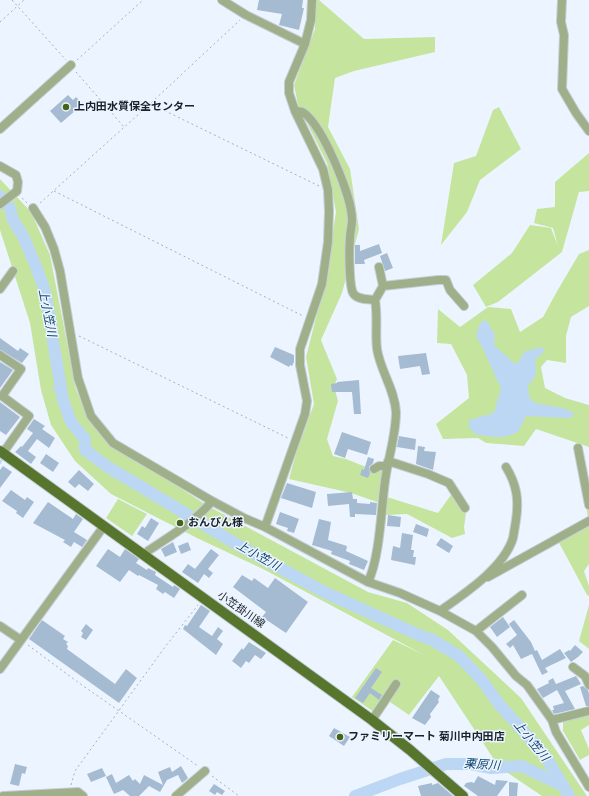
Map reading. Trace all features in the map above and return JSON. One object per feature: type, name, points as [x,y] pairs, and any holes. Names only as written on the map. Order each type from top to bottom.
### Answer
[{"type":"main road","name":"小笠掛川線","points":[[1,452],[372,720],[426,762],[463,796]]},
{"type":"street","points":[[222,0],[246,15],[305,44]]},
{"type":"street","points":[[265,527],[294,441],[305,414],[307,401],[300,365],[300,349],[322,284],[328,242],[328,190],[323,169],[295,111],[289,93],[289,82],[305,44],[311,20],[312,0]]},
{"type":"street","points":[[562,0],[561,22],[564,35],[562,89],[576,113],[589,131]]},
{"type":"street","points":[[0,129],[71,66]]},
{"type":"street","points":[[295,111],[303,112],[315,125],[336,164],[348,199],[352,219],[350,239],[351,285],[353,293],[359,298],[375,300]]},
{"type":"street","points":[[0,166],[16,175],[18,182],[17,191],[0,204]]},
{"type":"street","points":[[33,208],[45,227],[54,249],[60,271],[78,378],[91,416],[113,443],[244,518],[265,527],[368,582],[400,593],[476,631],[492,647],[516,676],[527,685],[552,720],[556,732],[589,787]]},
{"type":"street","points":[[368,582],[371,575],[378,542],[385,480],[395,426],[396,411],[393,395],[377,350],[377,310],[375,300],[383,286],[379,267]]},
{"type":"street","points":[[0,289],[13,271]]},
{"type":"street","points":[[383,286],[446,280],[450,290],[464,306]]},
{"type":"street","points":[[0,355],[21,369],[2,396],[29,416],[1,452]]},
{"type":"street","points":[[578,448],[588,499]]},
{"type":"street","points":[[374,469],[388,464],[428,474],[449,483],[465,508]]},
{"type":"street","points":[[479,583],[506,554],[513,538],[518,502],[512,478],[506,467]]},
{"type":"street","points":[[145,556],[148,551],[187,525],[206,509],[212,501]]},
{"type":"street","points":[[440,612],[479,583],[522,557],[589,521]]},
{"type":"street","points":[[0,669],[104,526]]},
{"type":"street","points":[[476,631],[522,595]]},
{"type":"street","points":[[0,626],[20,640]]},
{"type":"street","points":[[573,667],[585,676],[589,686]]},
{"type":"street","points":[[372,720],[396,684]]},
{"type":"street","points":[[552,720],[589,711]]},
{"type":"street","points":[[176,796],[205,771]]},
{"type":"street","points":[[3,796],[78,792],[83,796]]},
{"type":"path","points":[[12,0],[17,7]]},
{"type":"path","points":[[0,22],[24,0]]},
{"type":"path","points":[[71,66],[143,0]]},
{"type":"path","points":[[13,195],[33,208],[151,104],[246,15]]},
{"type":"path","points":[[151,104],[328,190]]},
{"type":"path","points":[[54,191],[311,320]]},
{"type":"path","points":[[71,332],[294,441]]},
{"type":"path","points":[[68,793],[75,771],[165,647],[203,598]]},
{"type":"path","points":[[20,640],[239,796]]},
{"type":"green space","points":[[315,0],[319,0],[364,39],[435,37],[435,52],[354,71],[335,78],[328,127],[350,169],[359,229],[342,293],[321,340],[337,379],[334,386],[338,401],[327,439],[333,456],[346,459],[371,469],[386,464],[380,503],[351,493],[289,479],[297,450],[314,404],[306,357],[326,278],[336,212],[327,163],[298,105],[294,85],[315,29]]},
{"type":"green space","points":[[499,107],[521,149],[480,180],[467,212],[441,245],[454,163],[476,156],[493,110]]},
{"type":"green space","points":[[589,153],[589,191],[579,192],[562,252],[498,302],[486,307],[473,285],[512,253],[530,225],[551,228],[558,246],[553,228],[534,223],[537,209],[555,207],[555,182]]},
{"type":"green space","points":[[0,179],[31,212],[50,255],[76,389],[89,418],[111,443],[208,506],[368,592],[407,603],[448,630],[521,698],[587,796],[542,796],[499,767],[439,676],[409,715],[384,698],[374,712],[352,697],[393,640],[424,655],[263,569],[197,538],[111,494],[75,461],[51,425],[41,390],[30,323],[0,230]]},
{"type":"green space","points":[[589,250],[589,306],[571,317],[566,336],[566,363],[547,360],[541,367],[545,388],[565,398],[589,405],[589,447],[536,429],[524,446],[486,443],[478,438],[443,439],[436,424],[469,398],[467,375],[451,344],[437,343],[438,309],[460,327],[488,307],[511,309],[520,332],[543,317],[579,254]]},
{"type":"green space","points":[[589,480],[589,564],[584,571],[589,586],[589,596],[587,595],[557,539],[588,519],[583,483]]},
{"type":"green space","points":[[453,492],[466,513],[464,527],[465,534],[452,538],[407,514],[385,515],[387,497],[438,513]]},
{"type":"green space","points":[[118,499],[147,514],[132,536],[106,518]]},
{"type":"green space","points":[[589,605],[589,649],[579,641]]},
{"type":"green space","points":[[589,713],[589,725],[581,730],[589,749],[589,755],[580,760],[563,731],[563,720]]},
{"type":"water","points":[[486,320],[495,335],[494,345],[515,364],[520,360],[524,352],[542,347],[545,351],[535,359],[536,373],[531,383],[528,383],[529,397],[535,403],[566,409],[575,414],[570,418],[526,416],[518,432],[508,436],[492,437],[475,434],[469,427],[469,420],[494,413],[501,388],[476,336],[480,323]]},
{"type":"building","points":[[259,0],[303,0],[302,8],[304,8],[299,30],[279,25],[282,14],[257,10]]},
{"type":"building","name":"上内田水質保全センター","points":[[68,95],[73,100],[76,97],[83,104],[61,123],[50,111]]},
{"type":"building","points":[[379,244],[382,253],[364,260],[365,264],[355,264],[355,245],[360,245],[360,251]]},
{"type":"building","points":[[387,253],[393,268],[385,271],[380,256]]},
{"type":"building","points":[[0,338],[18,351],[20,348],[29,354],[22,363],[0,350]]},
{"type":"building","points":[[275,347],[294,355],[294,362],[292,366],[290,365],[289,367],[270,357]]},
{"type":"building","points":[[426,353],[430,374],[422,375],[420,366],[400,369],[398,356]]},
{"type":"building","points":[[0,362],[13,370],[0,388]]},
{"type":"building","points":[[359,380],[361,414],[354,414],[352,392],[332,392],[331,384]]},
{"type":"building","points":[[0,402],[20,417],[6,435],[0,431]]},
{"type":"building","points":[[34,419],[45,426],[42,429],[55,438],[49,448],[37,439],[28,451],[36,457],[31,464],[15,452],[21,446],[22,447],[33,433],[27,429]]},
{"type":"building","points":[[342,432],[371,442],[367,455],[348,449],[345,458],[334,454]]},
{"type":"building","points":[[399,436],[416,439],[415,450],[397,447]]},
{"type":"building","points":[[418,446],[425,447],[424,451],[436,452],[433,470],[416,464]]},
{"type":"building","points":[[46,454],[59,463],[53,472],[40,463]]},
{"type":"building","points":[[368,457],[374,459],[373,463],[369,467],[370,473],[368,478],[360,475],[362,469],[364,470]]},
{"type":"building","points":[[3,466],[12,472],[0,488],[0,470]]},
{"type":"building","points":[[79,470],[94,484],[88,491],[79,484],[75,488],[68,482]]},
{"type":"building","points":[[287,483],[316,492],[312,508],[281,498]]},
{"type":"building","points":[[11,490],[25,500],[27,497],[34,502],[23,518],[16,513],[17,511],[2,501]]},
{"type":"building","points":[[352,492],[353,499],[357,499],[357,503],[377,503],[376,515],[355,514],[355,517],[350,517],[349,504],[328,506],[327,494]]},
{"type":"building","points":[[48,502],[73,519],[76,514],[83,519],[74,532],[87,540],[82,547],[74,542],[71,547],[63,542],[65,540],[33,523]]},
{"type":"building","points":[[280,512],[299,519],[294,533],[287,531],[288,528],[276,524]]},
{"type":"building","points":[[388,515],[401,517],[400,527],[387,526]]},
{"type":"building","points":[[151,518],[159,523],[148,541],[137,534],[142,526],[145,528]]},
{"type":"building","points":[[319,519],[331,522],[328,540],[347,546],[346,551],[368,561],[364,570],[349,564],[350,561],[331,554],[332,551],[312,545]]},
{"type":"building","points":[[416,524],[429,529],[427,537],[413,532]]},
{"type":"building","points":[[402,533],[413,535],[411,550],[414,550],[413,557],[416,557],[415,565],[391,560],[393,546],[400,548]]},
{"type":"building","points":[[441,538],[453,546],[449,553],[436,545]]},
{"type":"building","points":[[173,542],[177,552],[165,557],[161,549]]},
{"type":"building","points":[[188,542],[191,550],[181,554],[178,546]]},
{"type":"building","points":[[108,549],[120,557],[125,549],[139,559],[136,563],[147,570],[148,568],[156,572],[155,575],[173,587],[174,585],[180,589],[174,598],[165,592],[163,594],[156,589],[158,585],[129,570],[120,582],[96,566]]},
{"type":"building","points":[[211,549],[219,555],[208,569],[213,573],[209,578],[204,574],[198,583],[182,572],[188,564],[195,569]]},
{"type":"building","points":[[242,575],[252,581],[254,578],[268,588],[275,578],[308,602],[286,633],[262,617],[266,612],[233,587]]},
{"type":"building","points":[[201,605],[210,611],[199,627],[212,636],[218,627],[223,631],[217,639],[223,644],[216,655],[183,629],[185,625],[187,626]]},
{"type":"building","points":[[503,617],[510,627],[497,637],[490,627]]},
{"type":"building","points":[[42,620],[65,636],[63,639],[68,642],[66,644],[68,646],[67,649],[115,684],[126,669],[137,678],[119,703],[29,639]]},
{"type":"building","points":[[514,620],[531,642],[535,651],[537,650],[542,660],[560,649],[566,658],[545,668],[548,672],[542,675],[532,654],[521,659],[513,645],[510,648],[506,644],[517,635],[509,624]]},
{"type":"building","points":[[86,624],[93,630],[86,640],[81,637],[83,633],[81,631]]},
{"type":"building","points":[[249,642],[266,653],[261,659],[255,655],[249,663],[246,661],[241,668],[232,661],[242,648],[243,650]]},
{"type":"building","points":[[575,645],[583,652],[571,662],[564,653],[569,650],[570,651]]},
{"type":"building","points":[[376,668],[382,672],[371,688],[382,695],[379,700],[370,693],[363,703],[355,698]]},
{"type":"building","points":[[576,676],[581,684],[565,691],[575,709],[554,714],[552,710],[554,710],[553,706],[564,703],[557,690],[543,698],[537,689],[549,683],[548,681],[553,678],[556,684]]},
{"type":"building","points":[[583,686],[588,690],[589,706],[586,706],[580,687]]},
{"type":"building","points":[[431,690],[440,696],[438,700],[439,702],[430,714],[431,717],[425,725],[412,718]]},
{"type":"building","points":[[334,728],[350,737],[344,746],[329,736]]},
{"type":"building","points":[[15,764],[27,767],[25,774],[22,773],[19,786],[10,784]]},
{"type":"building","points":[[181,766],[188,778],[182,783],[178,775],[167,780],[160,792],[149,786],[139,796],[130,796],[123,790],[114,794],[106,777],[112,774],[116,783],[129,775],[133,781],[135,779],[140,784],[144,775],[163,785],[158,772],[170,767],[172,772]]},
{"type":"building","points":[[102,768],[106,776],[91,782],[87,774]]},
{"type":"building","points":[[478,776],[495,785],[496,780],[508,781],[497,796],[478,796],[464,786],[466,783],[474,783]]},
{"type":"building","points":[[509,782],[518,783],[517,796],[509,796]]},
{"type":"building","points":[[432,783],[432,785],[438,783],[453,796],[421,796],[418,786]]},
{"type":"building","points":[[214,784],[225,791],[222,795],[217,792],[215,795],[209,791]]},
{"type":"waterway","name":"上小笠川","points":[[0,196],[10,208],[13,220],[23,236],[44,288],[63,400],[71,422],[85,439],[85,450],[108,467],[238,545],[324,592],[421,636],[431,639],[459,656],[481,679],[499,704],[546,757],[569,796]]},
{"type":"waterway","points":[[53,390],[60,383]]},
{"type":"waterway","points":[[0,463],[2,459]]},
{"type":"waterway","name":"栗原川","points":[[355,796],[446,764],[471,764],[491,768],[521,766],[562,785]]},
{"type":"place","name":"上内田水質保全センター","points":[[66,107]]},
{"type":"place","name":"おんびん様","points":[[180,523]]},
{"type":"place","name":"ファミリーマート 菊川中内田店","points":[[340,737]]}]
